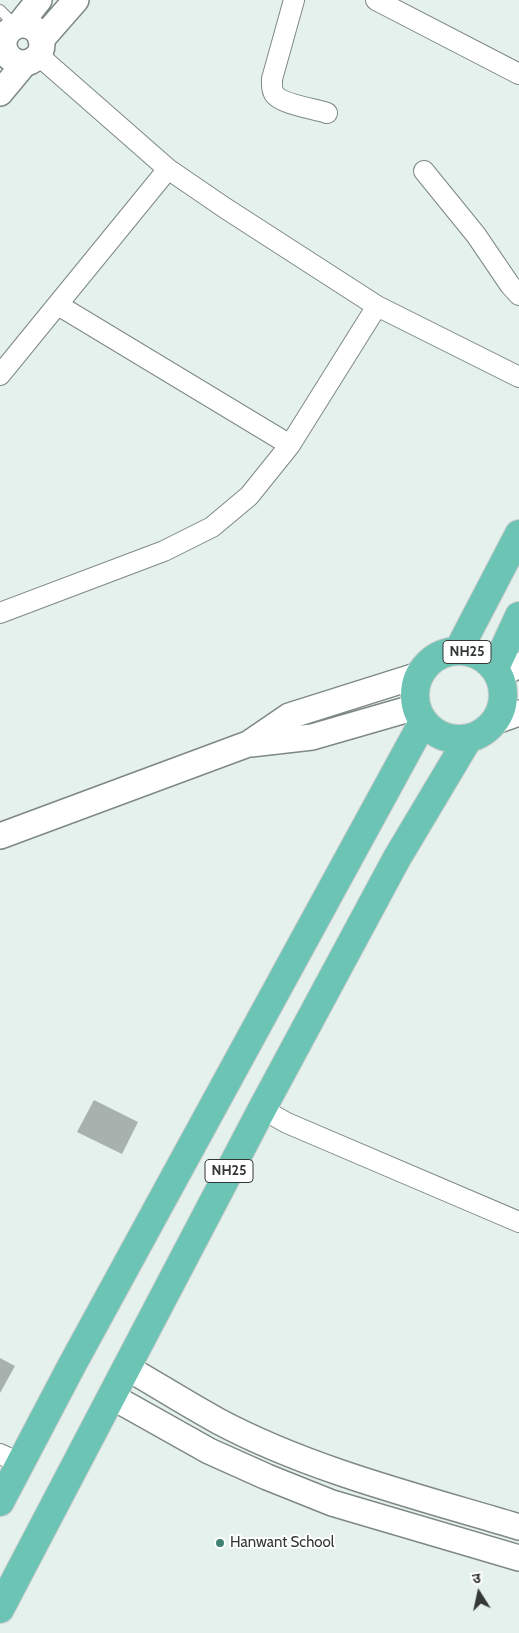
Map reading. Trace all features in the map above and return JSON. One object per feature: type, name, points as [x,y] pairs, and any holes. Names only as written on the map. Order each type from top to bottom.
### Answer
[{"type":"main road","name":"NH25","points":[[458,651],[519,534]]},
{"type":"main road","name":"NH25","points":[[0,1609],[262,1109],[397,858],[468,739],[484,733],[507,717],[503,706],[504,669],[519,616]]},
{"type":"main road","name":"NH25","points":[[0,1502],[10,1458],[72,1365],[419,715],[414,691],[419,675],[429,662],[442,654],[458,651],[472,652],[504,669]]},
{"type":"main road","points":[[419,715],[436,733],[452,740],[468,739]]},
{"type":"street","points":[[35,52],[13,60],[8,56],[6,33],[39,0]]},
{"type":"street","points":[[0,93],[76,0]]},
{"type":"street","points":[[294,0],[272,79],[272,89],[275,96],[286,102],[327,113]]},
{"type":"street","points":[[376,0],[519,74]]},
{"type":"street","points":[[6,33],[34,28],[35,52],[168,169],[224,208],[377,306],[519,377]]},
{"type":"street","points":[[0,375],[168,169]]},
{"type":"street","points":[[424,171],[476,235],[510,286],[519,295]]},
{"type":"street","points":[[58,305],[290,445]]},
{"type":"street","points":[[0,613],[164,551],[212,527],[249,496],[290,445],[377,306]]},
{"type":"street","points":[[0,836],[248,744],[289,716],[419,675]]},
{"type":"street","points":[[248,744],[312,737],[419,715]]},
{"type":"street","points":[[262,1109],[287,1123],[519,1222]]},
{"type":"street","points":[[126,1367],[219,1421],[277,1448],[342,1473],[519,1527]]},
{"type":"street","points":[[111,1396],[209,1451],[267,1478],[332,1503],[519,1558]]},
{"type":"building","points":[[94,1100],[138,1122],[122,1154],[77,1132]]},
{"type":"building","points":[[0,1358],[15,1366],[0,1393]]},
{"type":"place","name":"Hanwant School","points":[[220,1543]]}]
